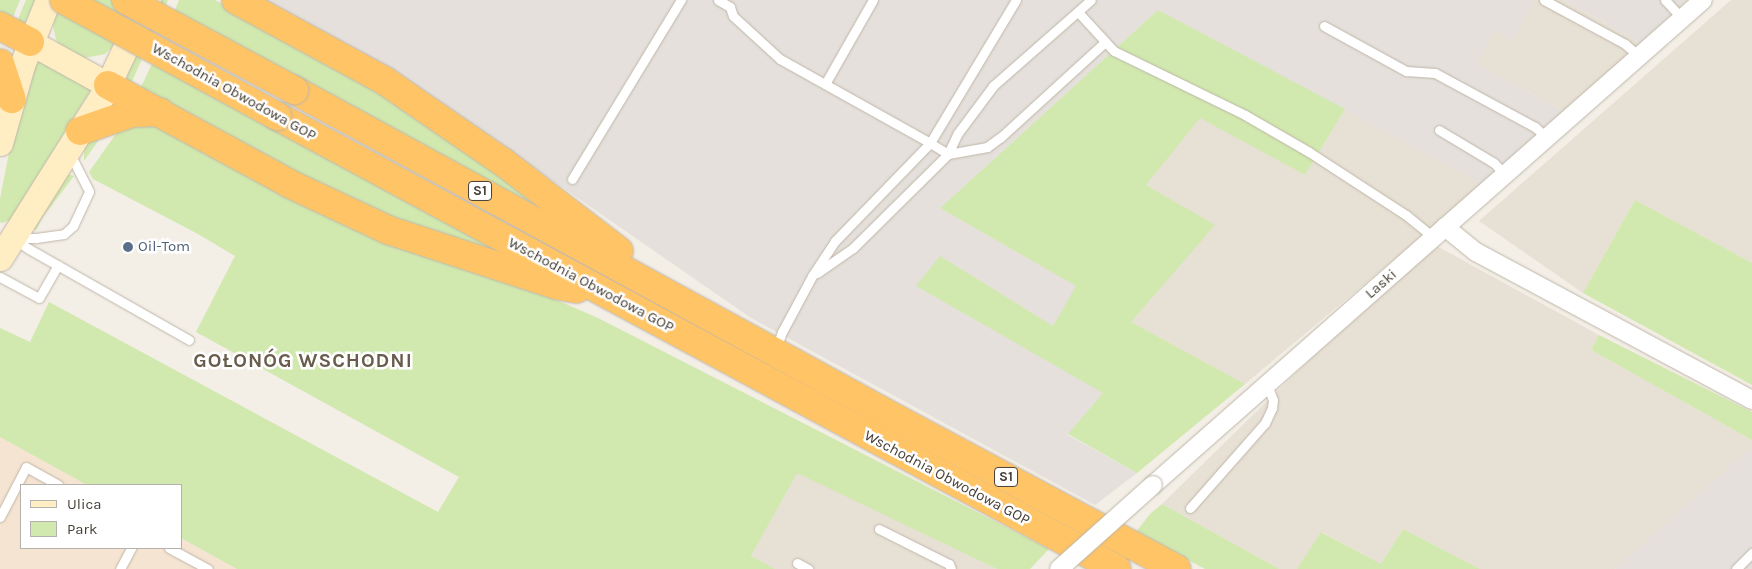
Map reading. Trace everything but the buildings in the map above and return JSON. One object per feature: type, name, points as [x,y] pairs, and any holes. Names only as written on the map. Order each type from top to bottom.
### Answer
[{"type":"highway","name":"Wschodnia Obwodowa GOP","points":[[64,0],[1117,569]]},
{"type":"highway","name":"Wschodnia Obwodowa GOP","points":[[126,0],[1177,569]]},
{"type":"highway","points":[[243,2],[385,81],[436,114],[611,244],[665,292]]},
{"type":"highway","points":[[0,26],[30,42]]},
{"type":"highway","points":[[0,64],[12,99]]},
{"type":"highway","points":[[108,84],[290,184],[388,230],[556,285],[608,294]]},
{"type":"highway","points":[[74,140],[121,116],[144,112],[160,112]]},
{"type":"street","points":[[0,143],[30,42],[48,0]]},
{"type":"street","points":[[4,242],[74,140],[108,84],[148,0]]},
{"type":"street","name":"Laski","points":[[1059,569],[1703,0]]},
{"type":"street","points":[[30,42],[108,84]]},
{"type":"street","points":[[1440,233],[1752,400]]},
{"type":"lane","points":[[572,179],[681,0]]},
{"type":"lane","points":[[718,0],[732,4],[733,16],[780,59],[948,154],[987,147],[1001,137],[1105,42]]},
{"type":"lane","points":[[825,84],[873,0]]},
{"type":"lane","points":[[776,351],[782,332],[812,276],[835,241],[930,143],[1016,0]]},
{"type":"lane","points":[[812,276],[853,248],[948,154],[958,133],[993,86],[1091,0]]},
{"type":"lane","points":[[1544,0],[1625,44],[1639,56]]},
{"type":"lane","points":[[1665,0],[1682,18]]},
{"type":"lane","points":[[1078,12],[1114,51],[1245,115],[1309,152],[1406,215],[1440,233]]},
{"type":"lane","points":[[1324,26],[1406,71],[1435,73],[1535,126],[1547,138]]},
{"type":"lane","points":[[1439,130],[1494,163],[1505,175]]},
{"type":"lane","points":[[4,242],[64,234],[73,226],[89,191],[74,140]]},
{"type":"lane","points":[[4,242],[29,249],[188,340]]},
{"type":"lane","points":[[0,277],[39,298],[58,265]]},
{"type":"lane","points":[[1190,508],[1265,423],[1272,408],[1273,400],[1267,385]]},
{"type":"lane","points":[[0,517],[26,468],[56,484]]},
{"type":"lane","points":[[880,529],[949,564],[951,569]]},
{"type":"lane","points":[[120,569],[131,549]]},
{"type":"lane","points":[[171,549],[208,569]]},
{"type":"lane","points":[[1736,569],[1752,553]]},
{"type":"lane","points":[[797,563],[808,569]]},
{"type":"shaded area","points":[[261,0],[1535,0],[1513,41],[1495,30],[1477,64],[1564,111],[1483,185],[1158,10],[940,208],[1077,286],[1053,326],[941,257],[1103,393],[1068,435],[1137,473],[1095,505],[751,318],[439,102]]},
{"type":"shaded area","points":[[1535,0],[1563,0],[1640,43],[1564,111],[1477,64],[1495,30],[1513,40]]},
{"type":"shaded area","points":[[1563,0],[1688,0],[1640,43]]},
{"type":"shaded area","points":[[1731,0],[1752,0],[1752,263],[1635,200],[1583,293],[1479,221]]},
{"type":"shaded area","points":[[1345,109],[1483,185],[1245,384],[1131,322],[1214,225],[1146,185],[1200,117],[1305,175]]},
{"type":"shaded area","points":[[1437,246],[1599,335],[1591,350],[1752,440],[1752,447],[1615,569],[1480,569],[1403,529],[1381,564],[1322,532],[1297,569],[1279,569],[1162,504],[1303,366]]},
{"type":"shaded area","points":[[0,437],[85,484],[20,484],[20,549],[182,549],[182,539],[237,569],[0,569]]},
{"type":"shaded area","points":[[1752,447],[1752,569],[1615,569],[1704,489]]},
{"type":"shaded area","points":[[797,472],[997,569],[775,569],[751,556]]},
{"type":"green space","points":[[0,0],[20,0],[11,22],[0,15]]},
{"type":"green space","points":[[26,0],[35,0],[24,25],[16,24]]},
{"type":"green space","points":[[59,0],[135,0],[114,45],[105,54],[85,58],[60,46],[56,40],[53,25]]},
{"type":"green space","points":[[160,0],[168,0],[130,86],[124,80]]},
{"type":"green space","points":[[179,0],[215,0],[369,82],[541,203],[542,210],[174,13]]},
{"type":"green space","points":[[1158,10],[1345,109],[1305,175],[1200,118],[1146,185],[1215,225],[1131,322],[1245,384],[1137,473],[1068,434],[1103,393],[916,286],[940,256],[1053,326],[1076,286],[940,208]]},
{"type":"green space","points":[[37,59],[92,88],[10,220],[2,223],[0,222],[0,199],[15,122]]},
{"type":"green space","points":[[153,62],[395,195],[523,260],[522,265],[346,201],[139,91]]},
{"type":"green space","points":[[140,118],[598,318],[1049,549],[1030,569],[997,569],[797,473],[751,556],[775,569],[237,569],[182,539],[182,484],[85,484],[0,437],[0,328],[30,342],[49,302],[438,512],[459,477],[196,332],[235,256],[198,234],[93,179],[89,172],[125,121]]},
{"type":"green space","points":[[110,124],[84,161],[84,150],[91,138]]},
{"type":"green space","points":[[67,174],[74,176],[43,217],[36,230],[32,229]]},
{"type":"green space","points":[[1635,200],[1752,263],[1752,385],[1583,293]]},
{"type":"green space","points":[[1599,335],[1752,412],[1752,440],[1591,350]]},
{"type":"green space","points":[[1162,504],[1279,569],[1205,569],[1136,532],[1150,514]]},
{"type":"green space","points":[[1403,529],[1480,569],[1297,569],[1321,532],[1381,564]]},
{"type":"place","name":"Oil-Tom","points":[[128,247]]},
{"type":"district","name":"GOŁONÓG WSCHODNI","points":[[303,360]]}]
